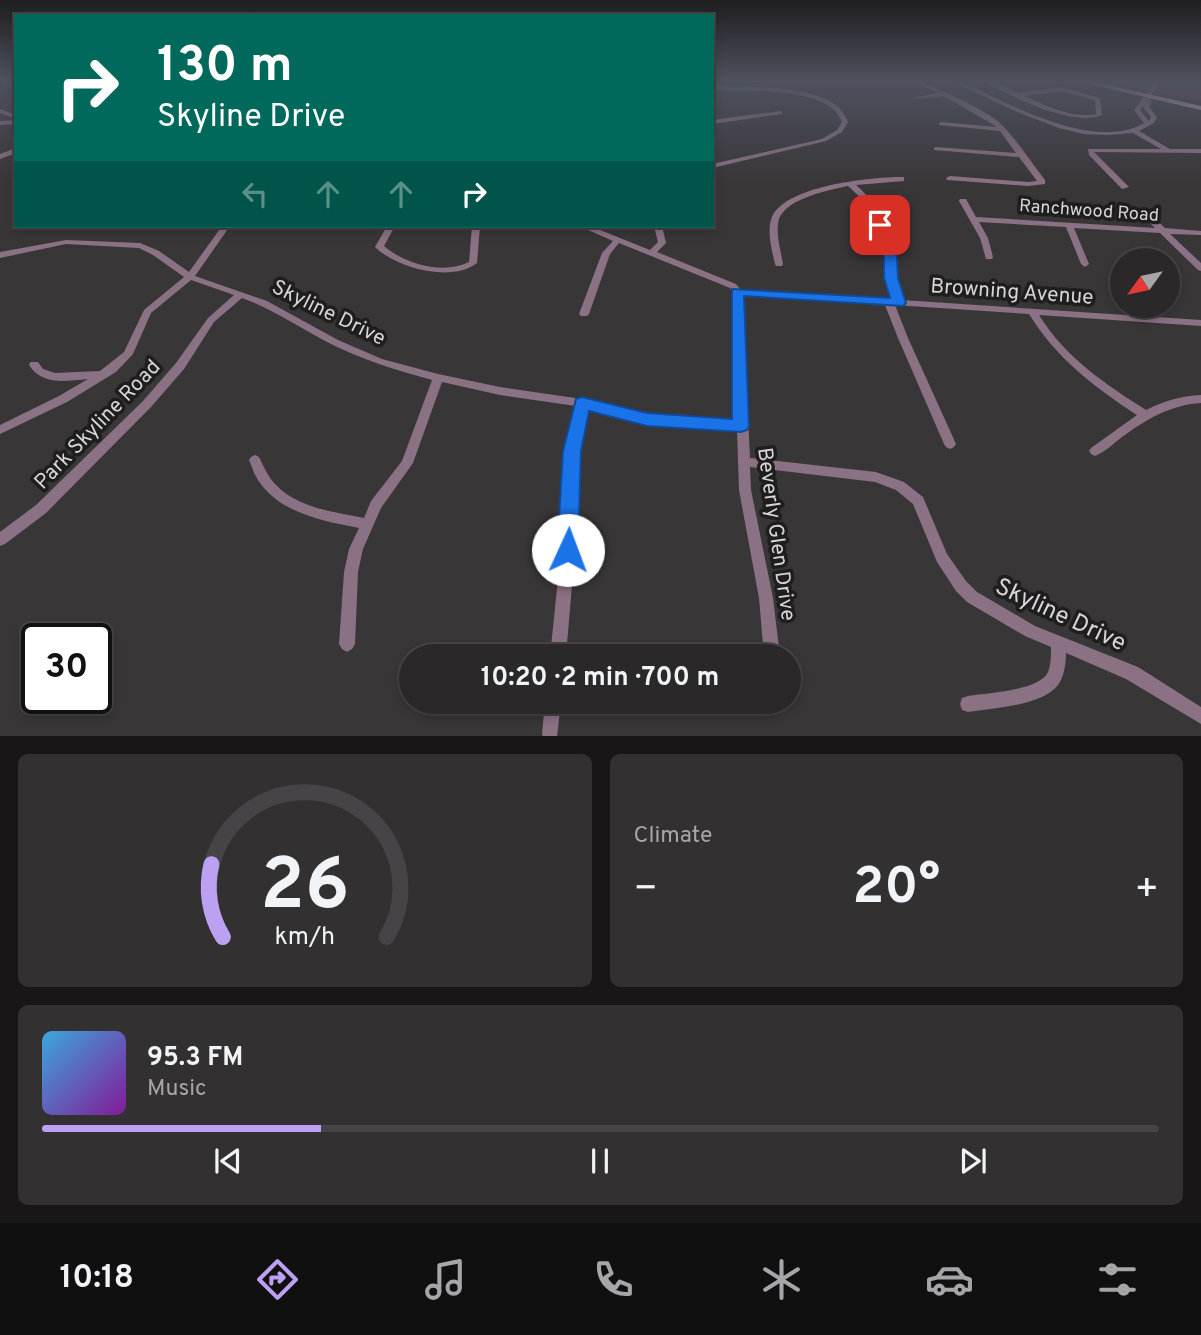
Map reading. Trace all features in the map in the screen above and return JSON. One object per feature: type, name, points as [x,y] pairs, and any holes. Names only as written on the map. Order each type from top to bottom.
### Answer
[{"type":"street","points":[[714,122],[770,114]]},
{"type":"street","points":[[714,166],[830,138],[841,131],[845,122],[841,114]]},
{"type":"street","points":[[950,178],[1028,184],[1042,182],[1001,129],[982,114]]},
{"type":"street","points":[[1078,114],[1095,118],[1099,114]]},
{"type":"street","points":[[1140,114],[1147,123]]},
{"type":"street","points":[[1134,131],[1154,119],[1151,114]]},
{"type":"street","points":[[1012,116],[1022,115],[1085,131],[1134,131],[1168,149]]},
{"type":"street","points":[[991,119],[1002,118]]},
{"type":"street","points":[[940,124],[1001,129]]},
{"type":"street","points":[[936,149],[1021,155]]},
{"type":"street","points":[[1125,187],[1090,150],[1201,151]]},
{"type":"street","points":[[779,264],[774,225],[776,216],[783,207],[804,196],[850,184],[872,179],[901,179]]},
{"type":"street","points":[[850,184],[866,195],[873,207],[888,250],[898,330],[932,398],[950,444]]},
{"type":"street","points":[[963,201],[984,238],[989,257]]},
{"type":"street","points":[[1141,210],[1201,268]]},
{"type":"street","name":"Ranchwood Road","points":[[974,219],[1201,233]]},
{"type":"street","points":[[1069,225],[1085,264]]},
{"type":"street","points":[[0,430],[104,375],[128,354],[147,312],[190,277],[225,228]]},
{"type":"street","points":[[390,228],[379,247],[383,251],[424,267],[451,270],[467,268],[474,259],[476,228]]},
{"type":"street","points":[[588,228],[733,286],[737,292]]},
{"type":"street","points":[[651,253],[662,243],[658,228]]},
{"type":"street","points":[[584,314],[606,253],[617,241]]},
{"type":"street","name":"Skyline Drive","points":[[0,255],[66,242],[140,246],[156,253],[190,277],[274,308],[334,342],[378,361],[438,378],[500,391],[582,403],[647,419],[741,426]]},
{"type":"street","name":"Browning Avenue","points":[[737,292],[1201,323]]},
{"type":"street","name":"Beverly Glen Drive","points":[[737,292],[745,490],[766,598],[771,644]]},
{"type":"street","name":"Park Skyline Road","points":[[0,540],[41,509],[147,404],[180,366],[211,320],[241,294]]},
{"type":"street","points":[[1032,312],[1042,330],[1071,362],[1105,389],[1145,415]]},
{"type":"street","points":[[34,365],[37,372],[47,376],[104,375]]},
{"type":"street","points":[[347,644],[351,572],[366,524],[407,463],[438,378]]},
{"type":"street","points":[[1095,451],[1145,415],[1171,402],[1201,398]]},
{"type":"street","points":[[559,644],[568,550],[572,451],[582,403]]},
{"type":"street","points":[[255,460],[259,476],[271,491],[311,511],[366,524]]},
{"type":"street","name":"Skyline Drive","points":[[744,461],[863,475],[900,486],[918,501],[942,558],[961,586],[1004,618],[1132,673],[1201,716]]},
{"type":"street","points":[[968,704],[1034,692],[1051,682],[1058,667],[1059,643]]},
{"type":"street","points":[[550,734],[552,714]]},
{"type":"route","points":[[568,550],[572,451],[582,403],[665,422],[741,426],[737,292],[898,303],[891,278],[887,243],[880,225]]}]
